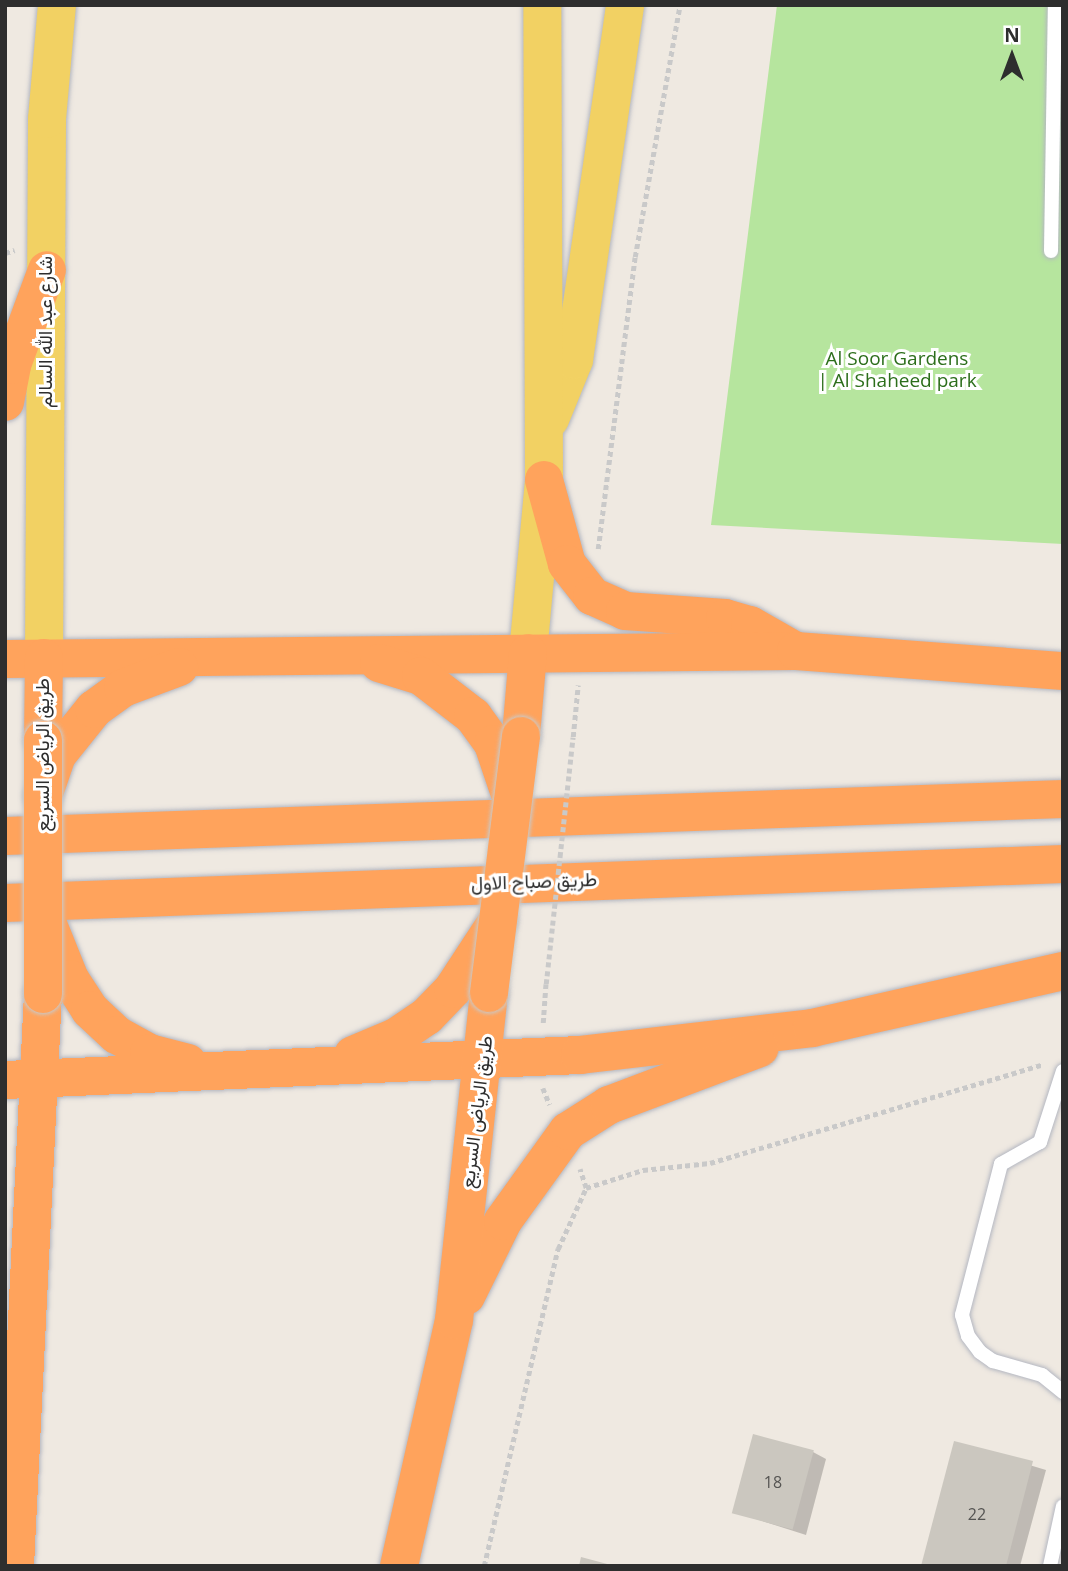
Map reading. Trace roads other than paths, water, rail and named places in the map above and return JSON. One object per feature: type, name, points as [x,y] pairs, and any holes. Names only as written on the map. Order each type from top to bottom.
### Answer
[{"type":"highway","points":[[5,402],[12,365],[47,270]]},
{"type":"highway","points":[[544,480],[567,564],[592,596],[625,611],[725,618],[750,625],[796,651]]},
{"type":"highway","points":[[5,659],[796,651],[1063,671]]},
{"type":"highway","name":"طريق الرياض السريع","points":[[399,1566],[454,1320],[485,1060],[471,991],[498,920],[513,803],[507,740],[528,653]]},
{"type":"highway","points":[[318,656],[389,665],[421,676],[507,740]]},
{"type":"highway","points":[[57,738],[124,688],[156,673],[225,657]]},
{"type":"highway","name":"طريق الرياض السريع","points":[[15,1566],[22,1080],[56,987],[43,910],[43,796],[57,738],[44,658]]},
{"type":"highway","points":[[5,836],[1063,799]]},
{"type":"highway","name":"طريق صباح الاول","points":[[5,903],[1063,864]]},
{"type":"highway","points":[[22,1080],[313,1064],[580,1055],[812,1028],[1063,971]]},
{"type":"highway","points":[[56,987],[90,1010],[117,1035],[149,1053],[217,1070]]},
{"type":"highway","points":[[313,1064],[362,1052],[396,1037],[471,991]]},
{"type":"highway","points":[[454,1320],[503,1221],[568,1131],[609,1105],[812,1028]]},
{"type":"highway","points":[[5,1321],[16,1485]]},
{"type":"main road","points":[[30,5],[47,119]]},
{"type":"main road","name":"شارع عبد الله السالم","points":[[44,658],[47,119],[57,5]]},
{"type":"main road","points":[[528,653],[544,480],[542,5]]},
{"type":"main road","points":[[544,430],[573,360],[625,5]]},
{"type":"lane","points":[[1051,251],[1055,5]]},
{"type":"lane","points":[[1063,1071],[1040,1142],[1001,1164],[962,1315],[968,1336],[980,1352],[993,1362],[1042,1375],[1063,1392]]},
{"type":"lane","points":[[1050,1566],[1063,1506]]},
{"type":"park label","name":"Al Soor Gardens | Al Shaheed park","points":[[897,370]]}]
